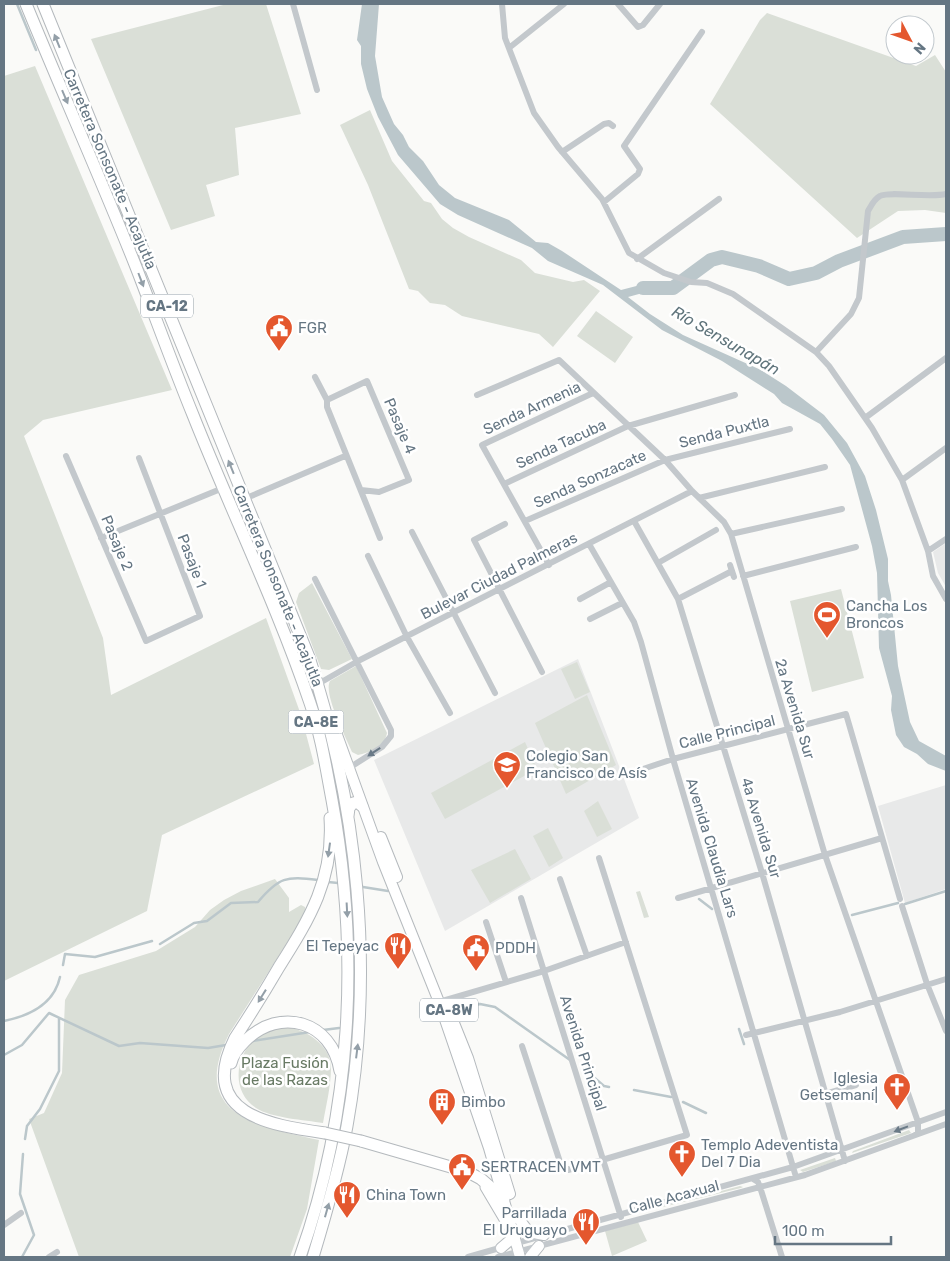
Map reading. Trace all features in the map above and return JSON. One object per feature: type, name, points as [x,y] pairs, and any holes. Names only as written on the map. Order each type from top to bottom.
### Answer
[{"type":"highway","name":"CA-12","points":[[26,4],[136,267],[223,488],[274,606]]},
{"type":"highway","name":"Carretera Sonsonate - Acajutla","points":[[42,4],[142,243],[244,499],[290,608],[318,684],[345,792],[360,942],[358,1046],[347,1126],[313,1257]]},
{"type":"highway","name":"Carretera Sonsonate - Acajutla","points":[[274,606],[314,715],[322,744],[340,844],[348,926],[348,998],[345,1054],[337,1115],[328,1162],[300,1257]]},
{"type":"highway","points":[[314,715],[317,747],[329,811],[330,846],[325,876],[313,911],[235,1038],[224,1069],[224,1084],[231,1097],[246,1114],[281,1126],[324,1133]]},
{"type":"highway","points":[[348,820],[350,805],[354,802],[362,806]]},
{"type":"highway","points":[[337,1115],[339,1064],[330,1045],[314,1029],[290,1020],[270,1024],[257,1030],[234,1054],[231,1065],[232,1082],[238,1096],[245,1105],[270,1119],[450,1166],[481,1180],[504,1199]]},
{"type":"highway","points":[[481,1180],[522,1249]]},
{"type":"main road","name":"CA-8W","points":[[318,684],[362,806],[471,1068],[515,1214],[522,1249]]},
{"type":"main road","name":"CA-8W","points":[[350,769],[371,810],[442,1001],[504,1199],[522,1249]]},
{"type":"main road","points":[[515,1214],[529,1232],[544,1235]]},
{"type":"main road","points":[[499,1253],[539,1246]]},
{"type":"street","points":[[294,4],[317,90]]},
{"type":"street","points":[[502,4],[505,38],[534,113],[562,152],[604,202],[629,253],[636,259],[664,273],[691,282],[706,283],[733,294],[816,352],[829,366],[865,418],[902,480],[928,551],[933,576],[946,599]]},
{"type":"street","points":[[509,48],[564,4]]},
{"type":"street","points":[[618,4],[638,27],[643,25],[660,4]]},
{"type":"street","points":[[604,202],[638,174],[640,169],[624,146],[702,32]]},
{"type":"street","points":[[562,152],[604,124],[609,122],[613,126]]},
{"type":"street","points":[[816,352],[856,308],[859,298],[863,243],[868,211],[880,196],[889,193],[924,197],[946,194]]},
{"type":"street","points":[[636,259],[719,199]]},
{"type":"street","points":[[865,418],[946,359]]},
{"type":"street","name":"2a Avenida Sur","points":[[477,395],[559,360],[664,460],[724,522],[731,534],[825,855],[874,1002],[918,1122]]},
{"type":"street","points":[[315,377],[327,400],[327,408],[345,456],[380,538]]},
{"type":"street","name":"Pasaje 4","points":[[327,400],[367,381],[409,480],[379,492],[360,490]]},
{"type":"street","name":"Senda Armenia","points":[[504,484],[482,445],[593,393]]},
{"type":"street","name":"Senda Tacuba","points":[[504,484],[628,426],[735,395]]},
{"type":"street","name":"Senda Puxtla","points":[[664,460],[790,429]]},
{"type":"street","points":[[902,480],[946,448]]},
{"type":"street","name":"Pasaje 2","points":[[66,456],[146,641]]},
{"type":"street","points":[[244,499],[345,456]]},
{"type":"street","name":"Pasaje 1","points":[[139,458],[200,616],[146,641]]},
{"type":"street","name":"Senda Sonzacate","points":[[525,521],[664,460]]},
{"type":"street","points":[[700,498],[825,466]]},
{"type":"street","points":[[504,484],[549,565]]},
{"type":"street","points":[[101,538],[223,488]]},
{"type":"street","name":"Bulevar Ciudad Palmeras","points":[[318,684],[358,661],[499,591],[692,491]]},
{"type":"street","points":[[731,534],[842,509]]},
{"type":"street","name":"4a Avenida Sur","points":[[634,521],[678,599],[762,874],[845,1161]]},
{"type":"street","points":[[505,524],[474,540],[542,672]]},
{"type":"street","points":[[658,563],[716,530]]},
{"type":"street","points":[[412,532],[495,693]]},
{"type":"street","points":[[928,551],[946,539]]},
{"type":"street","name":"Avenida Claudia Lars","points":[[589,544],[634,622],[641,642],[672,759],[755,1033],[796,1177]]},
{"type":"street","points":[[743,576],[856,547]]},
{"type":"street","points":[[368,556],[407,637],[450,713]]},
{"type":"street","points":[[678,599],[732,571]]},
{"type":"street","points":[[315,579],[358,661],[391,730],[391,736],[382,747],[350,769]]},
{"type":"street","points":[[580,599],[610,582]]},
{"type":"street","points":[[590,619],[622,603]]},
{"type":"street","name":"Calle Principal","points":[[644,769],[672,759],[846,714],[882,838]]},
{"type":"street","points":[[678,898],[882,838],[927,984],[946,1031]]},
{"type":"street","points":[[522,1046],[562,1165],[568,1170],[687,1135],[600,858]]},
{"type":"street","points":[[560,879],[587,956]]},
{"type":"street","name":"Avenida Principal","points":[[521,898],[621,1214]]},
{"type":"street","points":[[486,922],[506,982]]},
{"type":"street","points":[[442,1001],[544,971],[626,942]]},
{"type":"street","points":[[746,1036],[874,1002],[946,979]]},
{"type":"street","points":[[825,1094],[856,1085]]},
{"type":"street","name":"Calle Acaxual","points":[[468,1257],[522,1249],[544,1235],[793,1167],[842,1152],[946,1112]]},
{"type":"street","points":[[918,1122],[927,1131]]},
{"type":"street","points":[[915,1136],[918,1132],[918,1122]]},
{"type":"street","name":"Calle Acaxual","points":[[539,1246],[760,1188],[845,1161],[946,1124]]},
{"type":"street","points":[[760,1188],[763,1176]]},
{"type":"street","points":[[753,1179],[758,1182],[782,1257]]},
{"type":"street","points":[[4,1224],[21,1214]]},
{"type":"street","name":"Calle Acaxual","points":[[621,1214],[624,1224]]},
{"type":"street","points":[[49,1257],[57,1252]]},
{"type":"shaded area","points":[[362,4],[379,4],[375,56],[382,97],[394,124],[403,135],[409,147],[423,161],[439,185],[455,198],[509,220],[536,242],[548,243],[621,290],[648,283],[661,288],[628,297],[683,335],[761,370],[786,386],[824,415],[847,443],[865,476],[876,510],[888,559],[888,581],[898,666],[910,722],[919,741],[946,756],[946,771],[928,764],[917,754],[904,747],[896,735],[891,710],[892,696],[879,648],[877,573],[872,546],[850,465],[832,439],[820,424],[782,403],[774,394],[722,361],[662,330],[603,285],[548,261],[532,248],[458,215],[440,204],[398,155],[378,117],[367,89],[361,64],[361,46],[357,40]]},
{"type":"shaded area","points":[[946,543],[946,587],[938,573],[933,552]]},
{"type":"shaded area","name":"Colegio San Francisco de Asís","points":[[578,659],[639,818],[445,931],[374,760]]},
{"type":"shaded area","points":[[946,785],[946,889],[905,903],[878,806]]},
{"type":"green space","points":[[227,4],[266,4],[301,114],[235,128],[239,175],[206,185],[215,216],[171,230],[91,39]]},
{"type":"green space","points":[[767,13],[885,55],[885,65],[935,65],[935,55],[946,72],[946,213],[925,210],[898,211],[857,238],[710,104],[760,20]]},
{"type":"green space","points":[[35,66],[172,390],[43,420],[24,436],[103,638],[111,695],[266,618],[301,715],[314,764],[162,835],[147,911],[4,981],[4,76]]},
{"type":"green space","points":[[370,110],[392,161],[424,201],[431,203],[442,219],[453,228],[521,260],[535,273],[573,282],[584,280],[600,291],[553,347],[539,334],[462,316],[445,305],[430,303],[418,291],[409,289],[368,185],[340,125]]},
{"type":"green space","points":[[596,311],[633,337],[615,363],[577,336]]},
{"type":"green space","points":[[312,583],[352,659],[329,670],[321,669],[296,602],[299,593]]},
{"type":"green space","name":"Cancha Los Broncos","points":[[841,589],[864,678],[812,692],[790,601]]},
{"type":"green space","points":[[577,662],[590,692],[575,699],[561,669]]},
{"type":"green space","points":[[356,666],[387,733],[386,738],[380,745],[367,753],[358,755],[352,752],[332,705],[329,687],[330,681]]},
{"type":"green space","points":[[587,695],[616,765],[566,794],[535,723]]},
{"type":"green space","points":[[525,742],[537,769],[445,819],[431,793]]},
{"type":"green space","points":[[598,801],[612,829],[597,837],[584,811]]},
{"type":"green space","points":[[548,828],[563,858],[549,867],[533,836]]},
{"type":"green space","points":[[515,849],[531,879],[490,903],[471,870]]},
{"type":"green space","points":[[275,879],[289,898],[289,912],[301,905],[305,907],[306,913],[229,1034],[219,1061],[217,1083],[223,1100],[236,1112],[253,1122],[319,1140],[307,1209],[290,1257],[79,1257],[29,1119],[44,1113],[62,1073],[65,1000],[79,975],[156,951],[195,927],[210,910],[224,900],[241,891]]},
{"type":"green space","points":[[640,891],[649,917],[644,918],[636,892]]},
{"type":"green space","name":"Plaza Fusión de las Razas","points":[[285,1027],[293,1028],[309,1035],[322,1045],[327,1052],[331,1068],[323,1123],[279,1116],[262,1111],[247,1100],[242,1091],[239,1071],[245,1051],[251,1042],[262,1033]]},
{"type":"green space","points":[[909,1130],[911,1133],[852,1153],[853,1151]]},
{"type":"green space","points":[[835,1158],[836,1161],[834,1162],[803,1172],[800,1170]]},
{"type":"green space","points":[[740,1186],[743,1187],[630,1215]]},
{"type":"green space","points":[[638,1222],[647,1241],[612,1256],[605,1231]]},
{"type":"waterway","points":[[17,4],[36,50]]},
{"type":"waterway","points":[[643,288],[673,288],[711,260],[722,257],[759,266],[789,279],[816,273],[839,261],[903,237],[946,234]]},
{"type":"waterway","points":[[160,944],[194,923],[207,921],[231,903],[258,902],[272,887],[284,880],[298,878],[318,880]]},
{"type":"waterway","points":[[328,882],[338,883]]},
{"type":"waterway","points":[[363,887],[388,891]]},
{"type":"waterway","points":[[905,904],[946,891]]},
{"type":"waterway","points":[[699,899],[712,909]]},
{"type":"waterway","points":[[852,915],[898,903]]},
{"type":"waterway","points":[[63,965],[65,954],[95,957],[152,941]]},
{"type":"waterway","points":[[4,1021],[22,1016],[39,1007],[52,995],[60,977]]},
{"type":"waterway","points":[[476,1005],[495,1007],[570,1060]]},
{"type":"waterway","points":[[458,1010],[466,1008]]},
{"type":"waterway","points":[[4,1055],[22,1045],[49,1013],[119,1046],[140,1043],[208,1048],[226,1045]]},
{"type":"waterway","points":[[25,1139],[27,1126],[40,1109],[59,1071],[59,1018]]},
{"type":"waterway","points":[[323,1030],[339,1028]]},
{"type":"waterway","points":[[739,1029],[744,1044]]},
{"type":"waterway","points":[[253,1041],[310,1032]]},
{"type":"waterway","points":[[583,1068],[604,1086],[609,1087]]},
{"type":"waterway","points":[[634,1090],[671,1097]]},
{"type":"waterway","points":[[683,1102],[706,1113]]},
{"type":"waterway","points":[[22,1257],[34,1235],[20,1194],[23,1154]]},
{"type":"place","name":"FGR","points":[[279,352]]},
{"type":"place","name":"Cancha Los Broncos","points":[[827,639]]},
{"type":"place","name":"Colegio San Francisco de Asís","points":[[507,789]]},
{"type":"place","name":"El Tepeyac","points":[[398,970]]},
{"type":"place","name":"PDDH","points":[[476,972]]},
{"type":"place","name":"Iglesia Getsemaní|","points":[[897,1111]]},
{"type":"place","name":"Bimbo","points":[[442,1126]]},
{"type":"place","name":"Templo Adeventista Del 7 Dia","points":[[682,1178]]},
{"type":"place","name":"SERTRACEN VMT","points":[[462,1191]]},
{"type":"place","name":"China Town","points":[[347,1219]]},
{"type":"place","name":"Parrillada El Uruguayo","points":[[586,1246]]},
{"type":"water label","name":"Río Sensunapán","points":[[726,340]]}]
